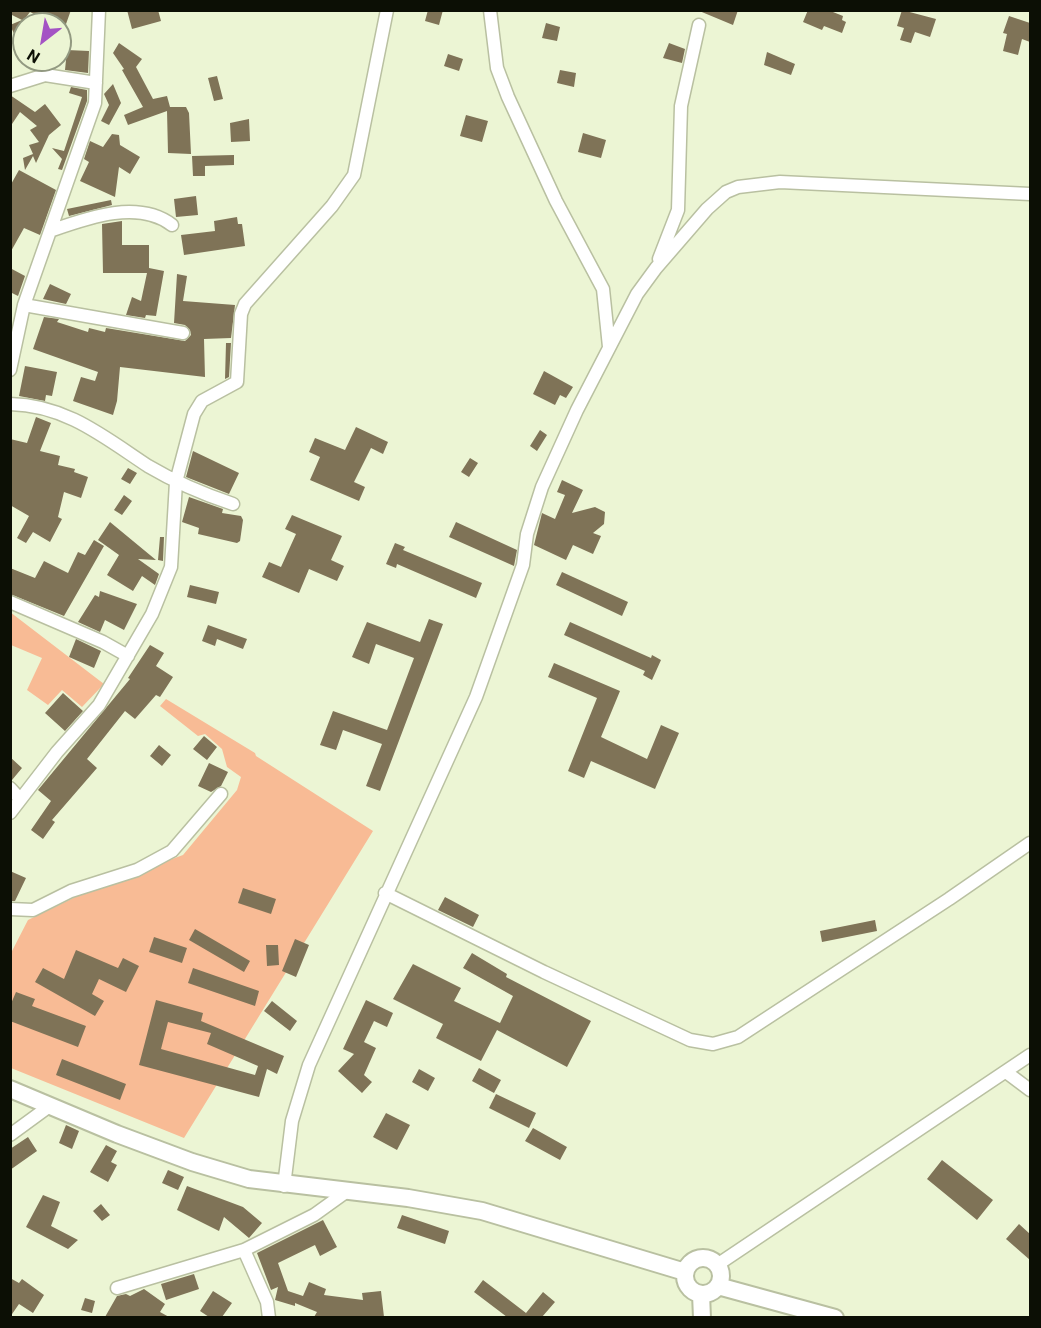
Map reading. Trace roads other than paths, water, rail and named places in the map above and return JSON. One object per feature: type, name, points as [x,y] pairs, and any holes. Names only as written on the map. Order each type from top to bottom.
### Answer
[{"type":"street","points":[[10,370],[24,305],[65,182],[89,125],[95,103],[99,10]]},
{"type":"street","points":[[10,813],[99,705],[152,614],[171,567],[176,482],[194,414],[202,400],[237,382],[241,314],[245,303],[332,206],[354,175],[387,10]]},
{"type":"street","points":[[490,10],[497,68],[508,97],[556,201],[603,290],[610,348]]},
{"type":"street","points":[[656,268],[678,210],[681,106],[699,25]]},
{"type":"street","points":[[10,86],[45,75],[96,83]]},
{"type":"street","points":[[284,1186],[292,1121],[309,1065],[476,697],[523,565],[527,534],[542,487],[577,410],[637,294],[656,268],[707,209],[726,192],[738,187],[780,182],[1030,194]]},
{"type":"street","points":[[50,231],[82,220],[140,211],[159,215],[172,225]]},
{"type":"street","points":[[24,305],[183,333]]},
{"type":"street","points":[[10,404],[54,410],[75,418],[176,482],[233,504]]},
{"type":"street","points":[[10,602],[103,642],[129,656]]},
{"type":"street","points":[[10,788],[20,799]]},
{"type":"street","points":[[10,909],[33,910],[70,891],[137,870],[171,851],[221,794]]},
{"type":"street","points":[[385,894],[679,1035],[713,1044],[738,1037],[949,899],[1030,843]]},
{"type":"street","points":[[717,1264],[1030,1055]]},
{"type":"street","points":[[1006,1072],[1030,1090]]},
{"type":"street","points":[[10,1089],[192,1162],[249,1179],[284,1186],[482,1210],[685,1272]]},
{"type":"street","points":[[10,1135],[51,1105]]},
{"type":"street","points":[[117,1288],[244,1250],[314,1215],[346,1192]]},
{"type":"street","points":[[244,1250],[267,1302],[269,1317]]},
{"type":"street","points":[[699,1258],[709,1259],[717,1264],[721,1275],[718,1287],[710,1293],[701,1294],[688,1286],[685,1272],[690,1263],[699,1258]]},
{"type":"street","points":[[718,1287],[835,1317]]},
{"type":"street","points":[[701,1294],[702,1317]]}]
